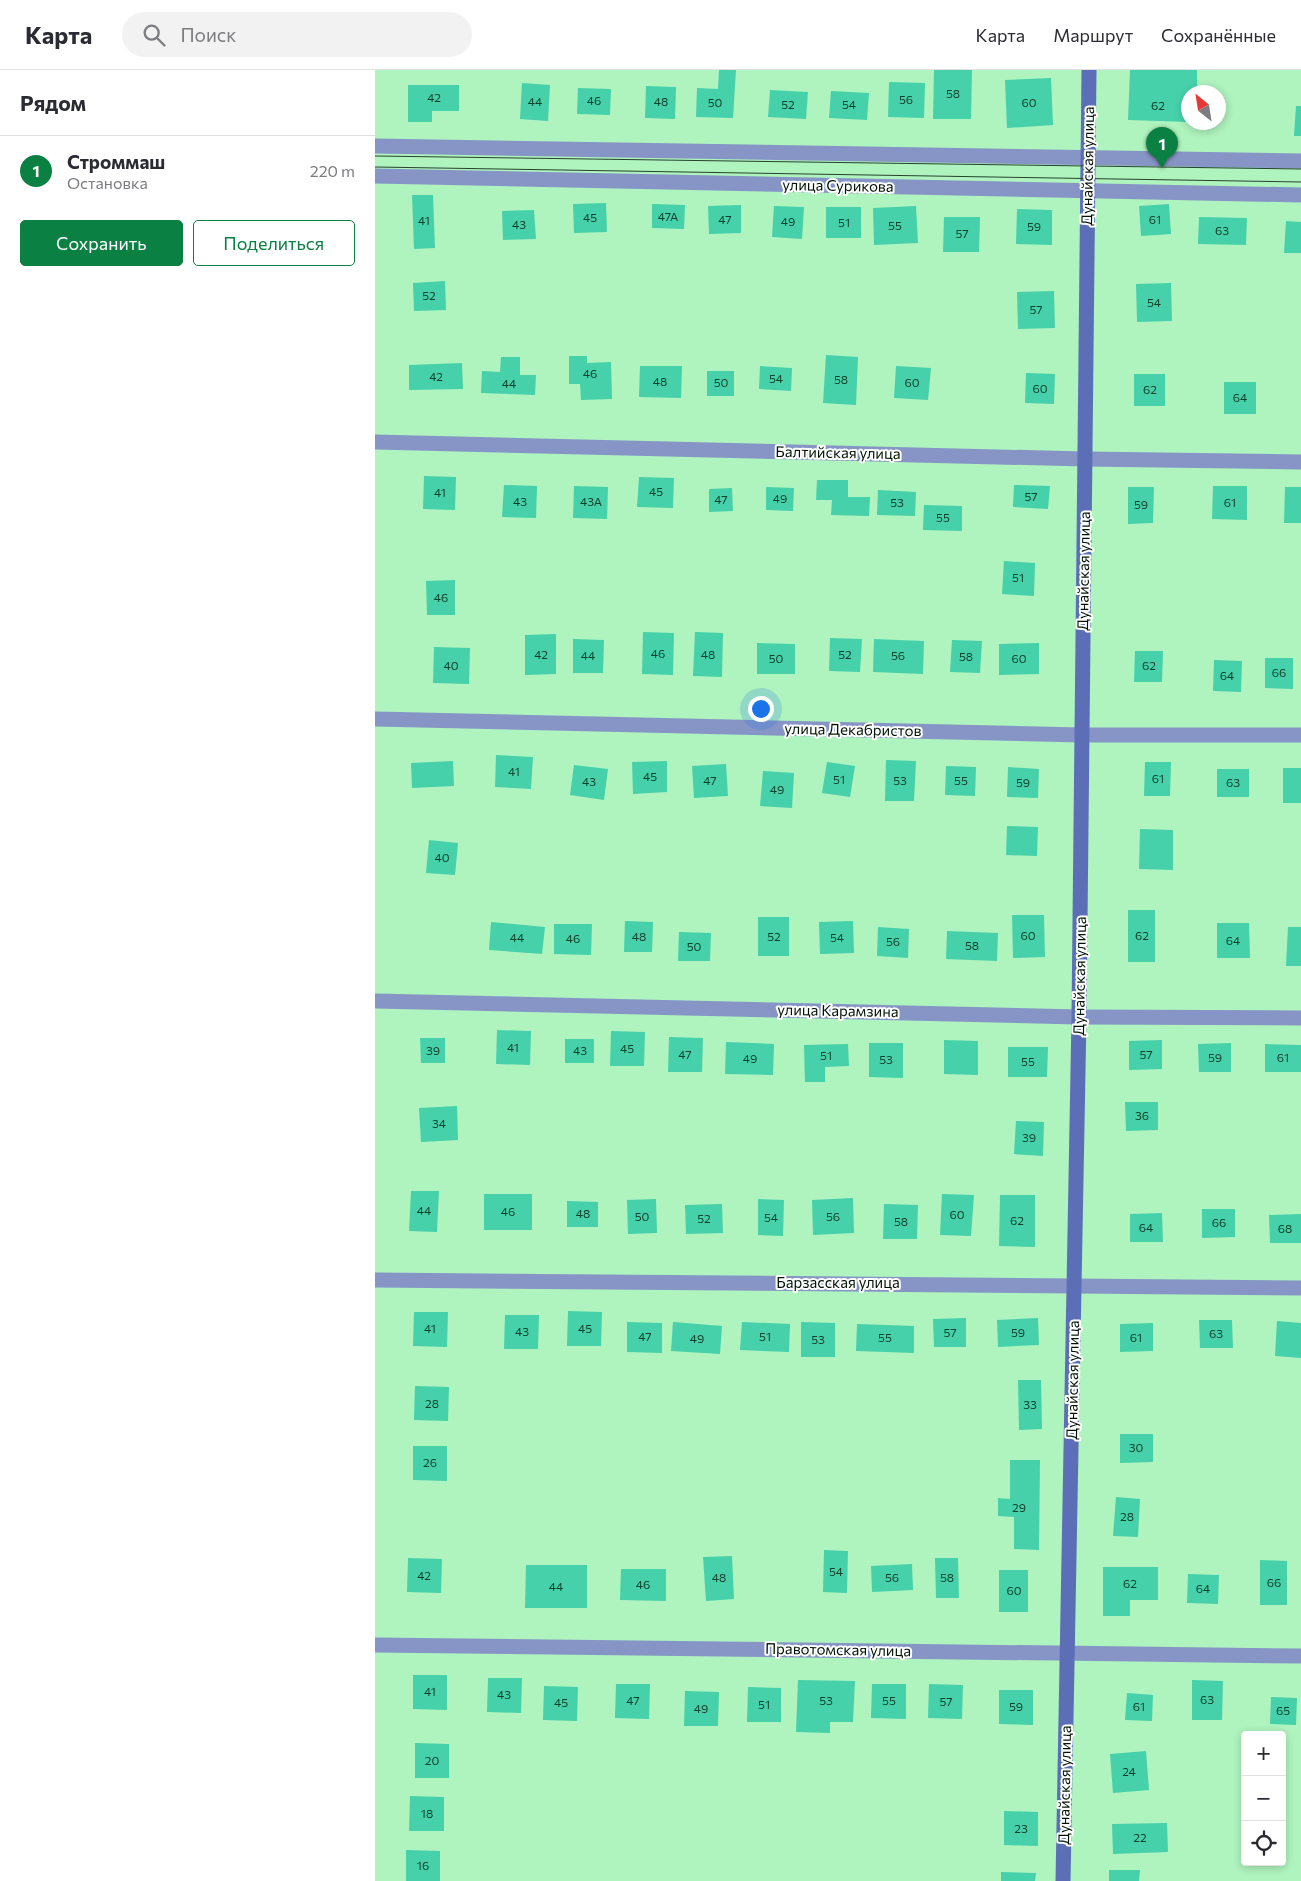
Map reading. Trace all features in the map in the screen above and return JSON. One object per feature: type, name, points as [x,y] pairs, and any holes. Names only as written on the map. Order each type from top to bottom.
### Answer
[{"type":"street","name":"Дунайская улица","points":[[1063,1881],[1079,1017],[1089,70]]},
{"type":"street","points":[[375,146],[1301,161]]},
{"type":"street","name":"улица Сурикова","points":[[375,176],[1301,195]]},
{"type":"street","name":"Балтийская улица","points":[[375,442],[1085,459],[1301,462]]},
{"type":"street","name":"улица Декабристов","points":[[375,719],[1082,735],[1301,735]]},
{"type":"street","name":"улица Карамзина","points":[[375,1001],[1079,1017],[1301,1018]]},
{"type":"street","name":"Барзасская улица","points":[[375,1280],[1301,1288]]},
{"type":"street","name":"Правотомская улица","points":[[375,1645],[1301,1656]]},
{"type":"building","points":[[719,70],[736,70],[733,118],[696,117],[697,88],[718,89]]},
{"type":"building","points":[[934,70],[972,70],[971,119],[933,119]]},
{"type":"building","points":[[1130,70],[1197,70],[1197,85],[1181,85],[1181,122],[1128,120]]},
{"type":"building","points":[[1051,78],[1053,125],[1007,128],[1005,80]]},
{"type":"building","points":[[889,82],[925,83],[924,118],[888,117]]},
{"type":"building","points":[[522,83],[550,85],[548,121],[520,119]]},
{"type":"building","points":[[408,85],[459,85],[459,111],[432,111],[432,122],[408,122]]},
{"type":"building","points":[[646,86],[676,87],[675,119],[645,118]]},
{"type":"building","points":[[578,88],[611,89],[610,115],[577,114]]},
{"type":"building","points":[[770,90],[808,92],[806,119],[768,117]]},
{"type":"building","points":[[831,91],[869,93],[867,120],[829,118]]},
{"type":"building","points":[[1296,106],[1301,106],[1301,136],[1294,136]]},
{"type":"building","points":[[412,195],[433,195],[435,248],[414,249]]},
{"type":"building","points":[[606,203],[607,232],[574,233],[573,204]]},
{"type":"building","points":[[652,204],[685,205],[684,229],[652,228]]},
{"type":"building","points":[[1169,204],[1171,234],[1141,236],[1139,206]]},
{"type":"building","points":[[741,205],[741,233],[709,234],[708,206]]},
{"type":"building","points":[[774,206],[804,207],[802,239],[772,237]]},
{"type":"building","points":[[916,206],[918,243],[874,245],[873,208]]},
{"type":"building","points":[[826,207],[861,207],[861,238],[826,238]]},
{"type":"building","points":[[1017,209],[1052,210],[1052,245],[1016,244]]},
{"type":"building","points":[[534,210],[536,239],[503,240],[502,211]]},
{"type":"building","points":[[944,217],[980,217],[979,252],[943,252]]},
{"type":"building","points":[[1199,217],[1247,218],[1246,245],[1198,244]]},
{"type":"building","points":[[1286,221],[1301,222],[1301,253],[1284,253]]},
{"type":"building","points":[[445,281],[446,310],[414,311],[413,283]]},
{"type":"building","points":[[1171,283],[1172,321],[1137,322],[1136,284]]},
{"type":"building","points":[[1054,291],[1055,328],[1018,329],[1017,292]]},
{"type":"building","points":[[826,355],[858,357],[856,405],[823,403]]},
{"type":"building","points":[[569,356],[587,356],[587,363],[611,362],[612,399],[581,400],[580,384],[569,384]]},
{"type":"building","points":[[501,357],[520,357],[520,375],[536,375],[535,395],[481,393],[482,371],[500,372]]},
{"type":"building","points":[[462,363],[463,389],[409,390],[409,365]]},
{"type":"building","points":[[640,366],[682,366],[681,398],[639,397]]},
{"type":"building","points":[[760,366],[792,368],[791,391],[759,389]]},
{"type":"building","points":[[896,366],[931,368],[928,400],[894,398]]},
{"type":"building","points":[[707,371],[734,371],[734,396],[707,396]]},
{"type":"building","points":[[1026,373],[1055,374],[1054,404],[1025,403]]},
{"type":"building","points":[[1134,374],[1165,374],[1165,406],[1134,406]]},
{"type":"building","points":[[1224,382],[1256,382],[1256,414],[1224,414]]},
{"type":"building","points":[[424,476],[456,477],[455,510],[423,509]]},
{"type":"building","points":[[639,477],[674,478],[673,508],[637,507]]},
{"type":"building","points":[[817,480],[848,480],[848,497],[870,497],[869,516],[831,515],[832,500],[816,500]]},
{"type":"building","points":[[504,485],[537,486],[536,518],[502,517]]},
{"type":"building","points":[[1014,485],[1050,486],[1048,509],[1013,507]]},
{"type":"building","points":[[574,486],[608,487],[607,519],[573,518]]},
{"type":"building","points":[[1213,486],[1247,486],[1247,520],[1212,519]]},
{"type":"building","points":[[766,487],[794,488],[793,511],[766,510]]},
{"type":"building","points":[[1128,487],[1154,487],[1153,523],[1128,524]]},
{"type":"building","points":[[1285,487],[1301,487],[1301,523],[1284,523]]},
{"type":"building","points":[[732,488],[733,511],[709,512],[709,489]]},
{"type":"building","points":[[878,490],[916,492],[915,516],[877,515]]},
{"type":"building","points":[[924,505],[962,506],[962,531],[923,530]]},
{"type":"building","points":[[1004,561],[1035,563],[1034,596],[1002,594]]},
{"type":"building","points":[[455,580],[455,615],[427,615],[426,581]]},
{"type":"building","points":[[643,632],[674,633],[673,675],[642,674]]},
{"type":"building","points":[[695,632],[723,633],[722,677],[693,676]]},
{"type":"building","points":[[556,634],[556,674],[525,675],[525,635]]},
{"type":"building","points":[[830,638],[862,639],[860,672],[829,671]]},
{"type":"building","points":[[573,639],[604,640],[603,673],[573,673]]},
{"type":"building","points":[[874,639],[924,641],[923,674],[873,672]]},
{"type":"building","points":[[952,640],[982,641],[980,673],[950,672]]},
{"type":"building","points":[[757,643],[795,644],[795,674],[757,674]]},
{"type":"building","points":[[1039,643],[1039,674],[999,675],[999,644]]},
{"type":"building","points":[[434,647],[470,648],[469,684],[433,683]]},
{"type":"building","points":[[1135,651],[1163,651],[1162,682],[1134,682]]},
{"type":"building","points":[[1265,658],[1293,658],[1293,689],[1265,688]]},
{"type":"building","points":[[1214,660],[1242,661],[1241,692],[1213,691]]},
{"type":"building","points":[[496,755],[533,757],[531,789],[495,787]]},
{"type":"building","points":[[886,760],[916,761],[914,801],[885,801]]},
{"type":"building","points":[[453,761],[454,786],[412,788],[411,763]]},
{"type":"building","points":[[667,761],[667,792],[633,794],[632,762]]},
{"type":"building","points":[[827,762],[855,766],[850,797],[822,793]]},
{"type":"building","points":[[1145,762],[1171,762],[1170,796],[1144,796]]},
{"type":"building","points":[[726,764],[728,796],[694,798],[692,766]]},
{"type":"building","points":[[574,765],[608,769],[604,800],[570,795]]},
{"type":"building","points":[[946,766],[976,767],[975,796],[945,795]]},
{"type":"building","points":[[1008,767],[1039,769],[1038,798],[1007,797]]},
{"type":"building","points":[[1283,768],[1301,768],[1301,803],[1283,803]]},
{"type":"building","points":[[1217,769],[1249,769],[1249,797],[1217,797]]},
{"type":"building","points":[[763,771],[794,773],[792,808],[760,806]]},
{"type":"building","points":[[1007,826],[1038,827],[1037,856],[1006,855]]},
{"type":"building","points":[[1140,829],[1173,830],[1173,870],[1139,869]]},
{"type":"building","points":[[429,840],[458,843],[455,875],[426,873]]},
{"type":"building","points":[[1128,910],[1155,910],[1155,962],[1128,962]]},
{"type":"building","points":[[1012,915],[1044,915],[1045,957],[1013,958]]},
{"type":"building","points":[[758,917],[789,917],[789,956],[758,956]]},
{"type":"building","points":[[625,921],[653,922],[652,952],[624,952]]},
{"type":"building","points":[[853,921],[854,953],[820,954],[819,922]]},
{"type":"building","points":[[491,922],[545,927],[542,954],[489,950]]},
{"type":"building","points":[[1217,923],[1249,923],[1250,958],[1217,958]]},
{"type":"building","points":[[554,924],[592,924],[591,955],[554,954]]},
{"type":"building","points":[[878,927],[909,929],[908,958],[877,956]]},
{"type":"building","points":[[1288,927],[1301,927],[1301,966],[1286,966]]},
{"type":"building","points":[[947,931],[998,933],[997,961],[946,959]]},
{"type":"building","points":[[679,932],[711,933],[710,961],[678,961]]},
{"type":"building","points":[[497,1030],[531,1031],[530,1065],[496,1064]]},
{"type":"building","points":[[611,1031],[645,1032],[644,1066],[610,1066]]},
{"type":"building","points":[[669,1037],[703,1038],[702,1072],[668,1072]]},
{"type":"building","points":[[420,1038],[445,1038],[445,1063],[421,1063]]},
{"type":"building","points":[[565,1039],[594,1039],[594,1063],[565,1063]]},
{"type":"building","points":[[944,1040],[978,1041],[978,1075],[944,1074]]},
{"type":"building","points":[[1162,1040],[1162,1069],[1129,1070],[1129,1041]]},
{"type":"building","points":[[726,1042],[774,1044],[773,1075],[725,1074]]},
{"type":"building","points":[[869,1043],[903,1043],[903,1078],[869,1077]]},
{"type":"building","points":[[1231,1043],[1231,1072],[1199,1072],[1198,1044]]},
{"type":"building","points":[[848,1044],[849,1066],[825,1067],[825,1082],[805,1082],[804,1045]]},
{"type":"building","points":[[1265,1044],[1301,1045],[1301,1072],[1265,1072]]},
{"type":"building","points":[[1008,1047],[1048,1047],[1047,1077],[1008,1077]]},
{"type":"building","points":[[1125,1102],[1158,1102],[1158,1130],[1126,1131]]},
{"type":"building","points":[[457,1106],[458,1140],[421,1142],[419,1108]]},
{"type":"building","points":[[1016,1121],[1044,1122],[1043,1156],[1014,1154]]},
{"type":"building","points":[[411,1191],[439,1191],[437,1232],[409,1231]]},
{"type":"building","points":[[484,1194],[532,1194],[532,1230],[484,1230]]},
{"type":"building","points":[[942,1194],[974,1195],[971,1236],[940,1235]]},
{"type":"building","points":[[1000,1195],[1035,1195],[1035,1247],[999,1246]]},
{"type":"building","points":[[853,1198],[854,1233],[813,1235],[812,1200]]},
{"type":"building","points":[[656,1199],[657,1233],[628,1234],[627,1200]]},
{"type":"building","points":[[758,1199],[784,1200],[783,1236],[758,1235]]},
{"type":"building","points":[[567,1201],[598,1202],[598,1227],[567,1227]]},
{"type":"building","points":[[722,1204],[723,1233],[686,1234],[685,1205]]},
{"type":"building","points":[[884,1204],[918,1205],[917,1239],[883,1239]]},
{"type":"building","points":[[1202,1209],[1235,1209],[1235,1237],[1202,1238]]},
{"type":"building","points":[[1162,1213],[1163,1242],[1130,1242],[1130,1214]]},
{"type":"building","points":[[1301,1214],[1301,1243],[1270,1243],[1269,1215]]},
{"type":"building","points":[[568,1311],[602,1312],[601,1346],[567,1346]]},
{"type":"building","points":[[414,1312],[448,1312],[447,1347],[413,1346]]},
{"type":"building","points":[[505,1315],[539,1315],[538,1349],[504,1349]]},
{"type":"building","points":[[966,1318],[966,1347],[934,1347],[933,1319]]},
{"type":"building","points":[[1038,1318],[1039,1345],[998,1347],[997,1320]]},
{"type":"building","points":[[1199,1320],[1232,1320],[1233,1348],[1200,1348]]},
{"type":"building","points":[[1277,1321],[1301,1323],[1301,1358],[1275,1356]]},
{"type":"building","points":[[627,1322],[662,1323],[662,1353],[627,1352]]},
{"type":"building","points":[[673,1322],[722,1326],[720,1354],[671,1351]]},
{"type":"building","points":[[742,1322],[790,1324],[789,1352],[740,1350]]},
{"type":"building","points":[[801,1322],[835,1323],[835,1357],[801,1357]]},
{"type":"building","points":[[1153,1323],[1153,1351],[1120,1352],[1120,1324]]},
{"type":"building","points":[[857,1324],[914,1326],[914,1353],[856,1351]]},
{"type":"building","points":[[1018,1380],[1041,1380],[1042,1429],[1019,1430]]},
{"type":"building","points":[[415,1386],[449,1387],[448,1421],[414,1420]]},
{"type":"building","points":[[1120,1434],[1153,1434],[1153,1462],[1120,1463]]},
{"type":"building","points":[[413,1446],[447,1446],[447,1481],[413,1480]]},
{"type":"building","points":[[1010,1460],[1040,1460],[1039,1550],[1014,1549],[1014,1517],[998,1516],[998,1498],[1010,1499]]},
{"type":"building","points":[[1116,1497],[1140,1499],[1138,1537],[1113,1536]]},
{"type":"building","points":[[824,1550],[848,1551],[847,1593],[823,1592]]},
{"type":"building","points":[[732,1556],[734,1599],[706,1601],[703,1557]]},
{"type":"building","points":[[408,1558],[442,1559],[441,1593],[407,1592]]},
{"type":"building","points":[[935,1558],[958,1558],[959,1598],[936,1598]]},
{"type":"building","points":[[1260,1560],[1287,1561],[1287,1605],[1260,1605]]},
{"type":"building","points":[[912,1564],[913,1590],[872,1592],[871,1566]]},
{"type":"building","points":[[526,1565],[587,1565],[587,1608],[525,1608]]},
{"type":"building","points":[[1103,1567],[1158,1567],[1158,1600],[1130,1600],[1130,1616],[1103,1616]]},
{"type":"building","points":[[621,1569],[666,1569],[666,1601],[620,1600]]},
{"type":"building","points":[[999,1570],[1028,1570],[1028,1612],[999,1612]]},
{"type":"building","points":[[1188,1574],[1219,1575],[1218,1604],[1187,1603]]},
{"type":"building","points":[[413,1675],[447,1675],[447,1710],[413,1709]]},
{"type":"building","points":[[488,1678],[522,1678],[521,1713],[487,1712]]},
{"type":"building","points":[[798,1680],[855,1681],[853,1722],[830,1722],[830,1733],[796,1732]]},
{"type":"building","points":[[1192,1680],[1223,1681],[1222,1720],[1192,1720]]},
{"type":"building","points":[[616,1684],[650,1684],[649,1719],[615,1718]]},
{"type":"building","points":[[872,1684],[906,1684],[906,1719],[871,1718]]},
{"type":"building","points":[[929,1684],[963,1685],[962,1719],[928,1718]]},
{"type":"building","points":[[544,1686],[578,1687],[577,1721],[543,1720]]},
{"type":"building","points":[[748,1687],[781,1688],[781,1722],[747,1722]]},
{"type":"building","points":[[999,1690],[1033,1690],[1033,1725],[999,1724]]},
{"type":"building","points":[[685,1691],[719,1692],[718,1726],[684,1726]]},
{"type":"building","points":[[1127,1693],[1153,1695],[1152,1721],[1125,1720]]},
{"type":"building","points":[[1271,1697],[1297,1698],[1296,1725],[1270,1724]]},
{"type":"building","points":[[415,1743],[449,1744],[449,1778],[415,1778]]},
{"type":"building","points":[[1146,1751],[1149,1790],[1113,1793],[1110,1754]]},
{"type":"building","points":[[410,1796],[444,1797],[444,1831],[409,1831]]},
{"type":"building","points":[[1004,1811],[1038,1812],[1038,1846],[1004,1845]]},
{"type":"building","points":[[1167,1823],[1168,1852],[1113,1854],[1112,1824]]},
{"type":"building","points":[[406,1850],[440,1851],[440,1881],[406,1881]]},
{"type":"building","points":[[1109,1870],[1140,1870],[1139,1881],[1109,1881]]},
{"type":"building","points":[[1001,1872],[1036,1873],[1035,1881],[1001,1881]]},
{"type":"tram line","points":[[375,156],[1301,169]]},
{"type":"tram line","points":[[375,167],[1301,182]]},
{"type":"place","name":"Строммаш","points":[[1162,168]]}]
